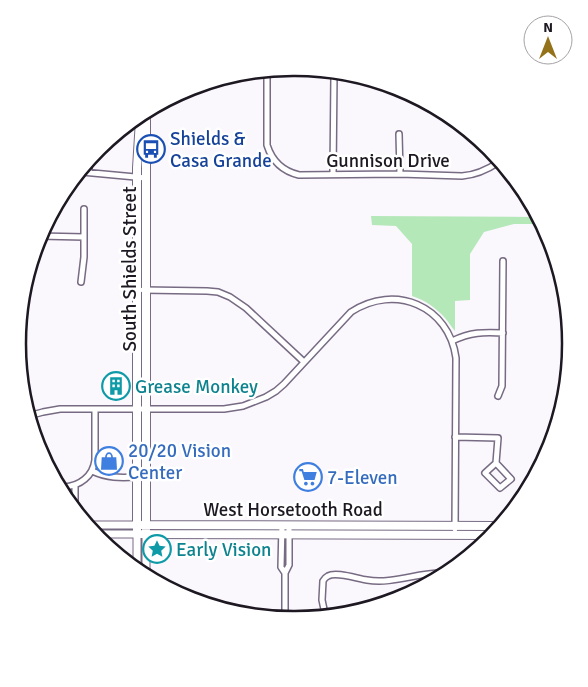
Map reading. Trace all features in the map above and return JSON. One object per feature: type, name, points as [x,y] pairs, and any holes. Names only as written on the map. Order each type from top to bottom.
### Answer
[{"type":"main road","name":"South Shields Street","points":[[137,560],[137,534],[142,525],[142,290],[146,120]]},
{"type":"main road","name":"South Shields Street","points":[[140,125],[137,178],[142,290]]},
{"type":"main road","name":"South Shields Street","points":[[142,409],[137,477],[142,525],[146,534],[146,567]]},
{"type":"main road","name":"West Horsetooth Road","points":[[98,525],[489,526]]},
{"type":"main road","name":"West Horsetooth Road","points":[[106,534],[480,536]]},
{"type":"street","points":[[267,77],[267,145],[277,164],[272,168]]},
{"type":"street","points":[[333,174],[334,79]]},
{"type":"street","points":[[399,134],[400,174]]},
{"type":"street","name":"Gunnison Drive","points":[[277,164],[286,171],[299,175],[470,175],[484,171],[493,165]]},
{"type":"street","points":[[89,172],[146,178]]},
{"type":"street","points":[[81,282],[84,257],[84,209]]},
{"type":"street","points":[[49,236],[84,236]]},
{"type":"street","points":[[498,396],[502,386],[503,261]]},
{"type":"street","points":[[142,290],[208,291],[218,292],[230,297],[246,308],[304,362]]},
{"type":"street","points":[[35,414],[60,409],[224,409],[243,406],[266,397],[276,390],[351,312],[378,300],[401,300],[416,304],[424,308],[445,327],[452,341],[456,358],[455,535]]},
{"type":"street","points":[[452,341],[471,333],[503,333]]},
{"type":"street","points":[[68,487],[75,486],[86,478],[94,468],[94,409]]},
{"type":"street","points":[[455,437],[498,438],[496,463],[485,473],[500,488],[510,479],[496,463]]},
{"type":"street","points":[[92,471],[114,478],[137,477]]},
{"type":"street","points":[[75,486],[75,497]]},
{"type":"street","points":[[285,526],[281,567],[285,573],[285,611]]},
{"type":"street","points":[[324,610],[322,600],[323,582],[328,575],[332,574],[368,581],[386,581],[430,574]]},
{"type":"green space","points":[[371,216],[530,217],[533,224],[514,224],[484,232],[470,254],[470,300],[455,301],[455,331],[442,314],[412,296],[412,244],[396,226],[372,225]]},
{"type":"place","name":"Shields & Casa Grande","points":[[151,149]]},
{"type":"place","name":"Grease Monkey","points":[[116,386]]},
{"type":"place","name":"20/20 Vision Center","points":[[109,461]]},
{"type":"place","name":"7-Eleven","points":[[308,477]]},
{"type":"place","name":"Early Vision","points":[[157,549]]}]
